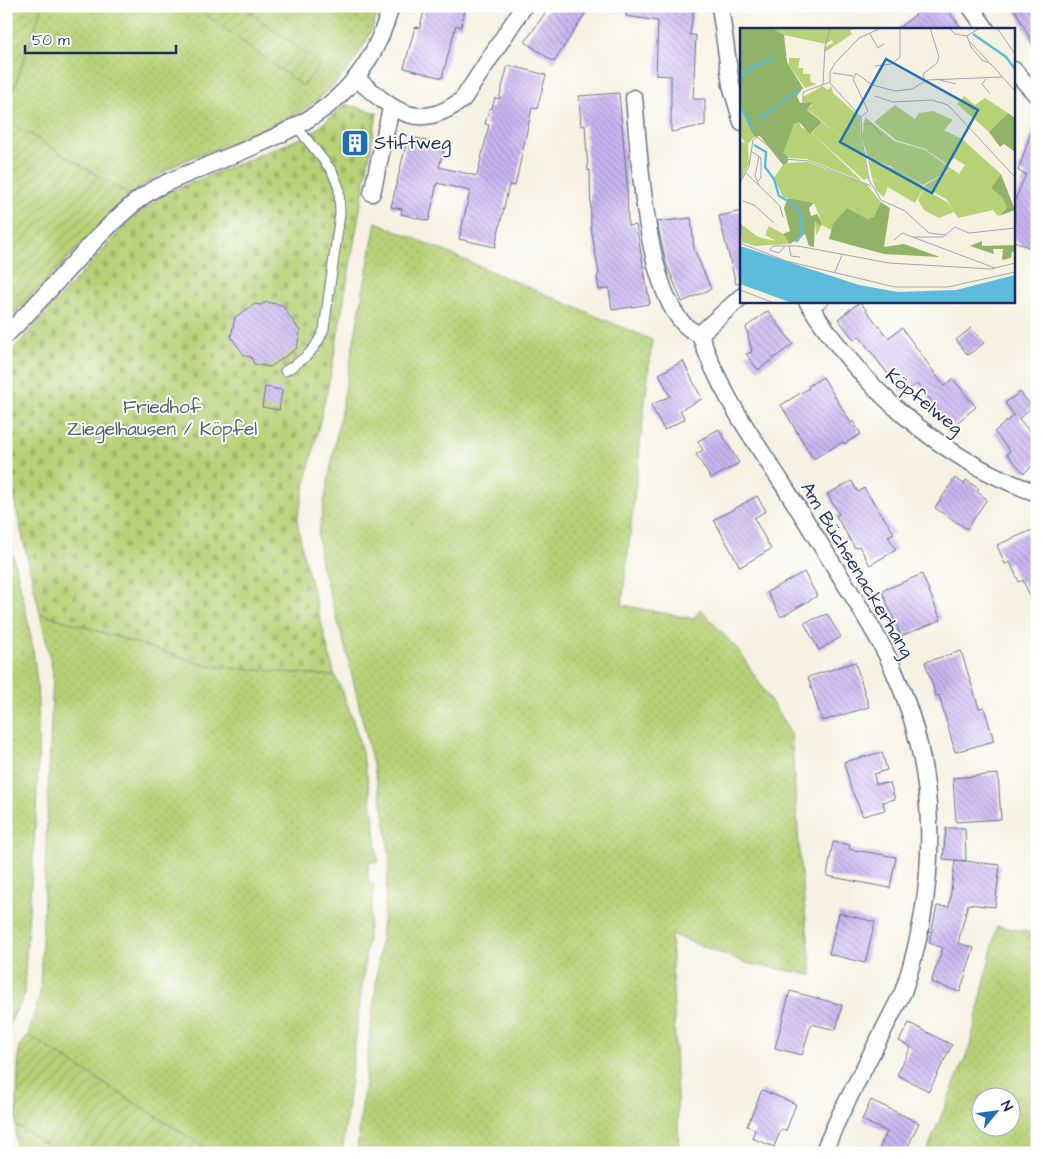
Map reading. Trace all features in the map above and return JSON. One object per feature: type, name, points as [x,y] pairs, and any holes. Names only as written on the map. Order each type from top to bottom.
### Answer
[{"type":"street","points":[[6,335],[138,200],[166,183],[297,127],[327,107],[356,78],[381,35],[392,6]]},
{"type":"street","points":[[356,78],[391,108],[417,118],[436,115],[450,109],[473,86],[524,6]]},
{"type":"street","points":[[720,6],[731,85],[740,115]]},
{"type":"street","points":[[970,6],[985,28]]},
{"type":"street","points":[[1016,72],[1037,96]]},
{"type":"street","points":[[634,98],[648,229],[667,298],[679,320],[690,331],[700,334],[740,298]]},
{"type":"street","points":[[372,193],[391,108]]},
{"type":"street","name":"Köpfelweg","points":[[814,304],[874,390],[896,410],[926,434],[971,463],[1006,482],[1037,493]]},
{"type":"street","name":"Am Büchsenackerhang","points":[[700,334],[708,359],[727,397],[880,642],[894,670],[913,722],[927,789],[930,828],[927,882],[910,971],[903,992],[838,1117],[823,1153]]},
{"type":"lane","points":[[285,371],[311,353],[319,342],[324,329],[340,214],[339,188],[332,171],[297,127]]},
{"type":"green space","points":[[6,6],[42,6],[6,112]]},
{"type":"green space","points":[[42,6],[194,6],[303,86],[320,64],[242,6],[380,6],[371,32],[358,55],[326,93],[284,122],[235,143],[182,162],[130,195],[6,120],[6,112]]},
{"type":"green space","points":[[194,6],[242,6],[320,64],[303,86]]},
{"type":"green space","name":"Friedhof Ziegelhausen / Köpfel","points":[[345,104],[377,113],[331,373],[297,520],[303,553],[335,676],[209,666],[40,613],[6,465],[6,357],[130,220],[166,193],[311,134]]},
{"type":"green space","points":[[6,120],[130,195],[6,323]]},
{"type":"green space","points":[[376,222],[652,340],[622,605],[694,619],[700,609],[739,651],[791,733],[801,874],[812,975],[746,963],[671,934],[679,1153],[357,1151],[390,858],[383,807],[346,650],[321,564],[318,536]]},
{"type":"green space","points":[[6,527],[35,664],[38,762],[24,996],[6,1030]]},
{"type":"green space","points":[[40,613],[209,666],[335,676],[345,698],[360,743],[370,791],[378,862],[369,862],[367,880],[374,885],[342,1153],[214,1153],[28,1035],[40,994],[53,673]]},
{"type":"green space","points":[[997,926],[1037,934],[1037,1153],[926,1153],[970,1046]]},
{"type":"green space","points":[[28,1035],[214,1153],[60,1153],[16,1125],[19,1047]]},
{"type":"green space","points":[[16,1125],[60,1153],[15,1153]]},
{"type":"building","points":[[425,6],[466,6],[461,27],[456,25],[442,78],[404,68],[415,27],[420,28]]},
{"type":"building","points":[[550,6],[590,6],[554,62],[525,42]]},
{"type":"building","points":[[627,6],[694,6],[690,35],[696,35],[693,99],[705,99],[705,125],[671,132],[671,76],[656,75],[658,21],[626,16]]},
{"type":"building","points":[[927,6],[945,6],[961,28],[898,28]]},
{"type":"building","points":[[1013,6],[1037,6],[1037,52]]},
{"type":"building","points":[[508,65],[546,75],[537,109],[532,108],[515,186],[509,185],[495,247],[459,239],[470,191],[437,183],[429,221],[401,214],[402,209],[391,207],[408,136],[445,146],[439,167],[477,176],[489,125],[485,124],[489,109],[492,108],[495,98],[499,99]]},
{"type":"building","points":[[619,93],[627,183],[628,226],[636,225],[650,304],[612,310],[609,288],[599,290],[597,277],[599,273],[591,229],[590,170],[588,171],[585,125],[581,126],[579,96]]},
{"type":"building","points":[[1034,123],[1037,124],[1037,251],[1016,242],[1016,197],[1026,174],[1018,171]]},
{"type":"building","points":[[740,211],[740,283],[736,284],[719,216]]},
{"type":"building","points":[[691,218],[694,249],[711,289],[682,302],[666,263],[657,222]]},
{"type":"building","points":[[266,302],[282,305],[300,331],[297,348],[270,367],[254,364],[251,357],[245,356],[231,337],[235,317],[255,304],[261,305]]},
{"type":"building","points":[[860,302],[888,338],[902,328],[944,386],[953,379],[976,407],[952,427],[917,384],[903,394],[859,336],[854,340],[838,319]]},
{"type":"building","points":[[768,311],[793,344],[758,370],[746,354],[752,352],[746,327]]},
{"type":"building","points":[[971,328],[984,343],[968,355],[956,340]]},
{"type":"building","points":[[683,361],[702,399],[680,410],[685,419],[664,430],[651,405],[670,396],[659,374]]},
{"type":"building","points":[[823,377],[851,423],[853,421],[861,434],[813,459],[781,405]]},
{"type":"building","points":[[265,387],[282,390],[279,410],[262,407]]},
{"type":"building","points":[[1020,392],[1032,407],[1019,419],[1037,440],[1037,462],[1024,473],[1007,454],[1010,451],[994,432],[1014,415],[1005,403]]},
{"type":"building","points":[[719,429],[739,463],[711,479],[696,454],[703,450],[698,441]]},
{"type":"building","points":[[955,478],[964,484],[966,480],[979,489],[977,492],[987,499],[967,529],[935,508]]},
{"type":"building","points":[[852,481],[858,492],[864,488],[894,533],[888,536],[896,550],[870,565],[859,546],[855,548],[836,516],[839,514],[827,494]]},
{"type":"building","points":[[757,496],[766,511],[754,518],[771,549],[740,567],[714,520]]},
{"type":"building","points":[[1037,528],[1037,613],[1023,580],[1019,582],[1010,562],[1005,564],[997,545]]},
{"type":"building","points":[[804,572],[817,596],[781,617],[767,592]]},
{"type":"building","points":[[922,574],[941,620],[901,636],[882,591]]},
{"type":"building","points":[[827,614],[841,637],[819,650],[804,623]]},
{"type":"building","points":[[961,651],[979,708],[984,707],[994,741],[955,752],[939,695],[936,696],[925,662]]},
{"type":"building","points":[[855,662],[869,707],[822,721],[808,677]]},
{"type":"building","points":[[882,752],[887,770],[874,774],[876,784],[890,783],[895,799],[883,802],[885,810],[863,816],[851,789],[844,762]]},
{"type":"building","points":[[998,774],[1001,819],[956,822],[953,778]]},
{"type":"building","points":[[946,828],[965,828],[966,861],[943,859]]},
{"type":"building","points":[[833,842],[850,845],[849,849],[896,857],[890,888],[827,876]]},
{"type":"building","points":[[955,860],[1000,865],[995,907],[968,904],[958,943],[974,948],[960,992],[931,982],[943,948],[929,943],[937,906],[949,907]]},
{"type":"building","points":[[839,913],[875,922],[865,963],[829,954]]},
{"type":"building","points":[[790,991],[842,1005],[836,1030],[811,1024],[802,1055],[775,1048]]},
{"type":"building","points":[[909,1023],[952,1045],[929,1091],[897,1075],[911,1047],[899,1041]]},
{"type":"building","points":[[762,1090],[796,1104],[786,1131],[781,1129],[774,1147],[752,1138],[755,1130],[747,1126]]},
{"type":"building","points":[[871,1100],[919,1123],[905,1153],[877,1153],[887,1132],[862,1120]]},
{"type":"place","name":"Stiftweg","points":[[355,143]]}]
